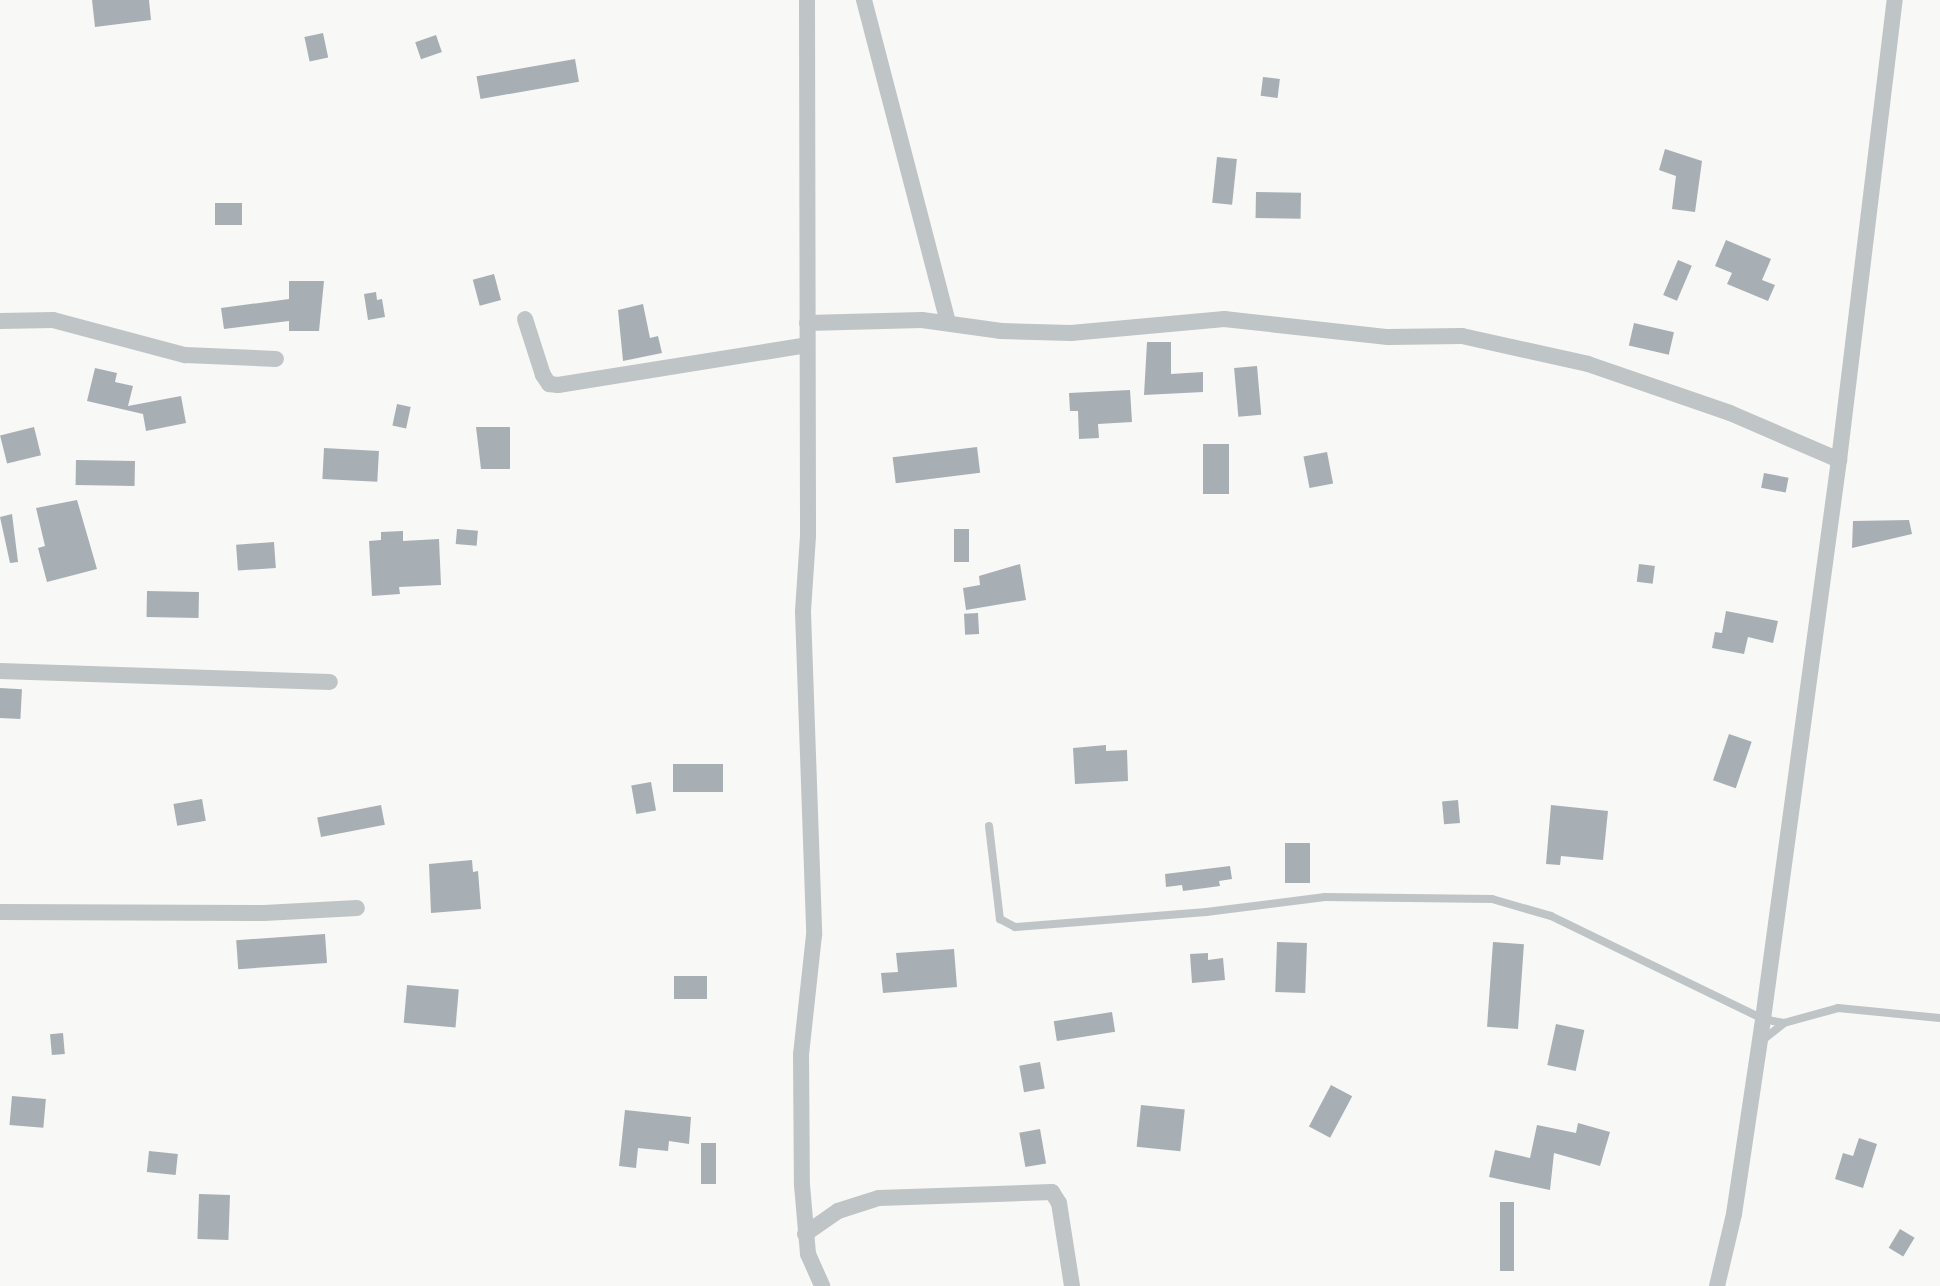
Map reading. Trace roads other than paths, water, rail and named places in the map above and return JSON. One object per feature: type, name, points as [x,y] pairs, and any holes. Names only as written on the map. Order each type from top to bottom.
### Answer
[{"type":"street","points":[[807,0],[808,536],[803,612],[814,935],[801,1065],[805,1234],[822,1286]]},
{"type":"street","points":[[864,0],[948,322]]},
{"type":"street","points":[[1717,1286],[1734,1214],[1763,1019],[1839,460],[1895,0]]},
{"type":"street","points":[[525,318],[543,375],[549,384],[558,386],[807,345]]},
{"type":"street","points":[[807,323],[948,322],[1001,331],[1071,333],[1224,319],[1388,337],[1462,336],[1588,364],[1730,413],[1839,460]]},
{"type":"street","points":[[0,321],[52,320],[185,355],[276,359]]},
{"type":"street","points":[[0,671],[330,682]]},
{"type":"street","points":[[0,912],[264,913],[357,908]]},
{"type":"street","points":[[805,1234],[838,1211],[879,1198],[1052,1192],[1057,1196],[1072,1286]]},
{"type":"lane","points":[[989,826],[1000,919],[1015,927],[1325,897],[1492,899],[1551,916],[1763,1019],[1784,1023]]},
{"type":"lane","points":[[1759,1043],[1784,1023],[1838,1008],[1940,1018]]}]
